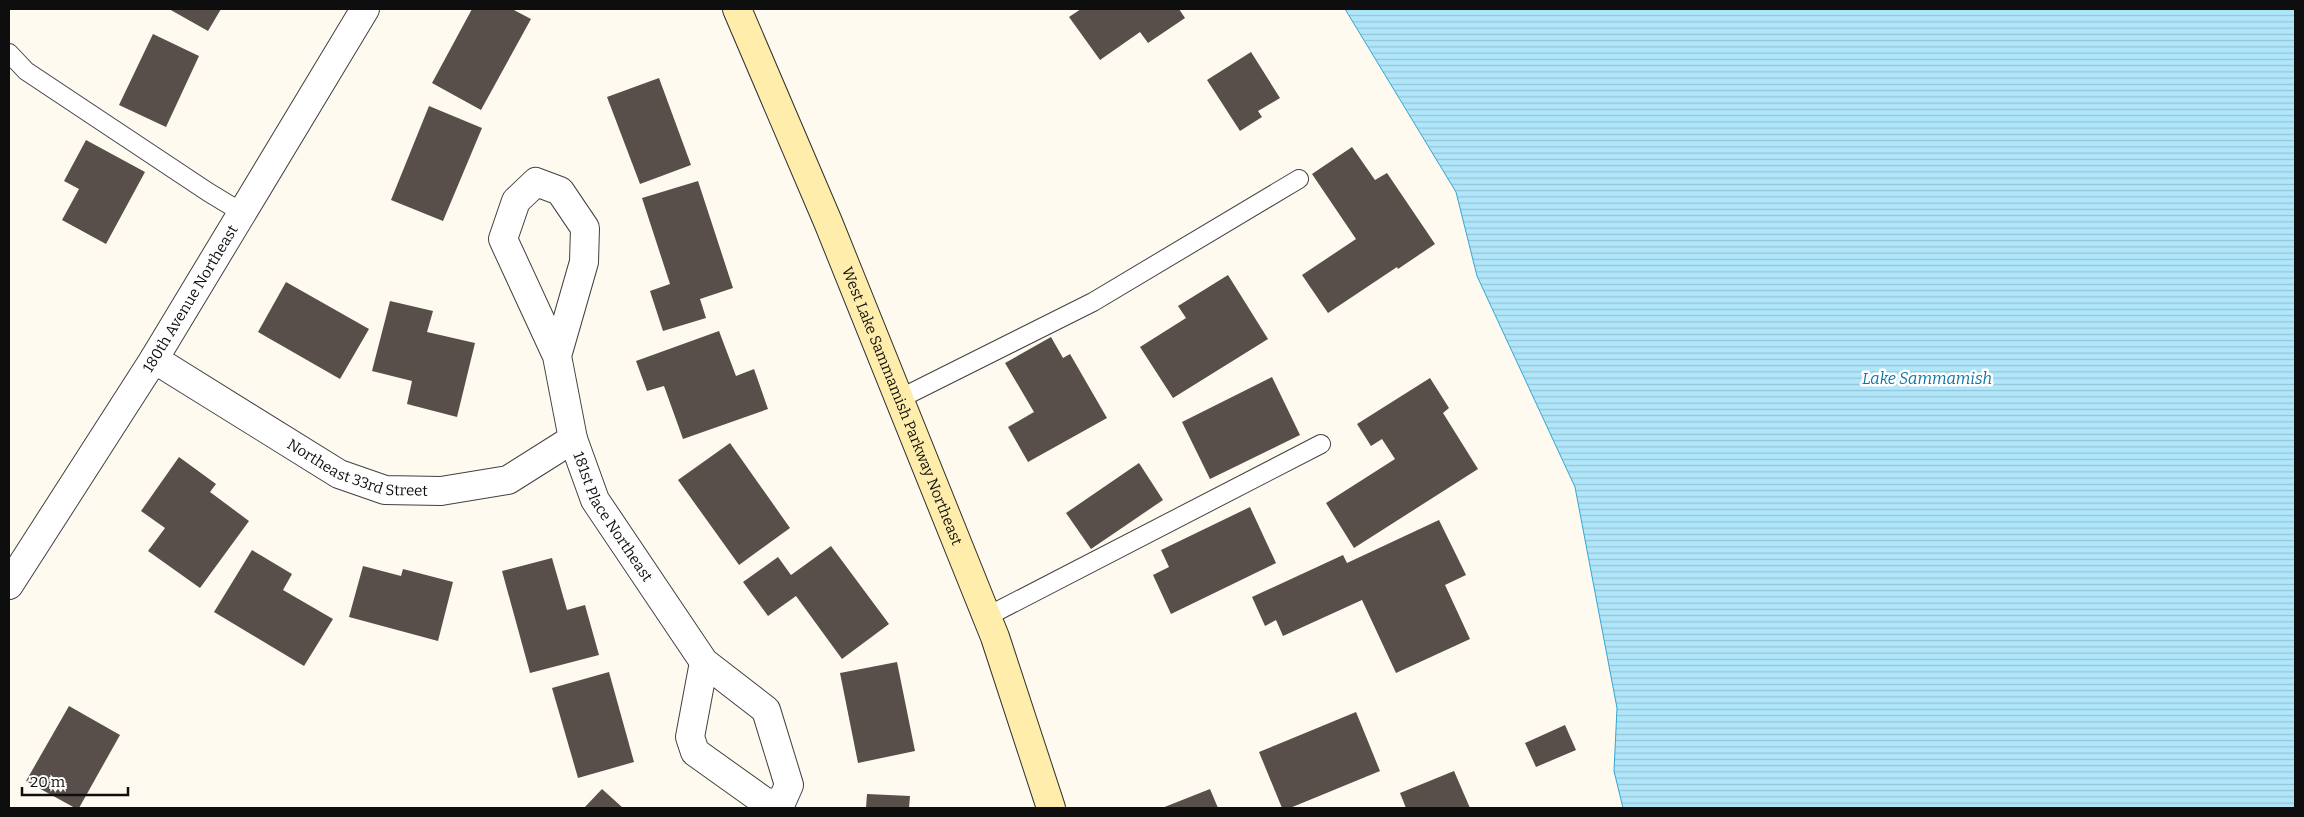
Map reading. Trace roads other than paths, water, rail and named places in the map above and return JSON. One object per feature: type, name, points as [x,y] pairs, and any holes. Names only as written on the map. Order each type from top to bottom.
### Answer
[{"type":"main road","name":"West Lake Sammamish Parkway Northeast","points":[[737,9],[828,222],[986,616],[1051,808]]},
{"type":"street","name":"180th Avenue Northeast","points":[[9,585],[154,359],[365,9]]},
{"type":"street","name":"181st Place Northeast","points":[[556,356],[584,262],[585,228],[560,191],[536,182],[516,201],[503,240],[556,356],[573,439],[595,500],[704,662],[766,710],[789,785],[780,803],[765,802],[695,752],[690,737],[704,662]]},
{"type":"street","name":"Northeast 33rd Street","points":[[154,359],[339,474],[385,490],[441,491],[508,480],[573,439]]},
{"type":"lane","points":[[9,53],[26,71],[241,212]]},
{"type":"lane","points":[[899,399],[1093,302],[1299,179]]},
{"type":"lane","points":[[986,616],[1320,444]]},
{"type":"water","name":"Lake Sammamish","points":[[1345,9],[2295,9],[2295,808],[1623,808],[1614,771],[1617,708],[1575,487],[1477,276],[1456,192]]}]
